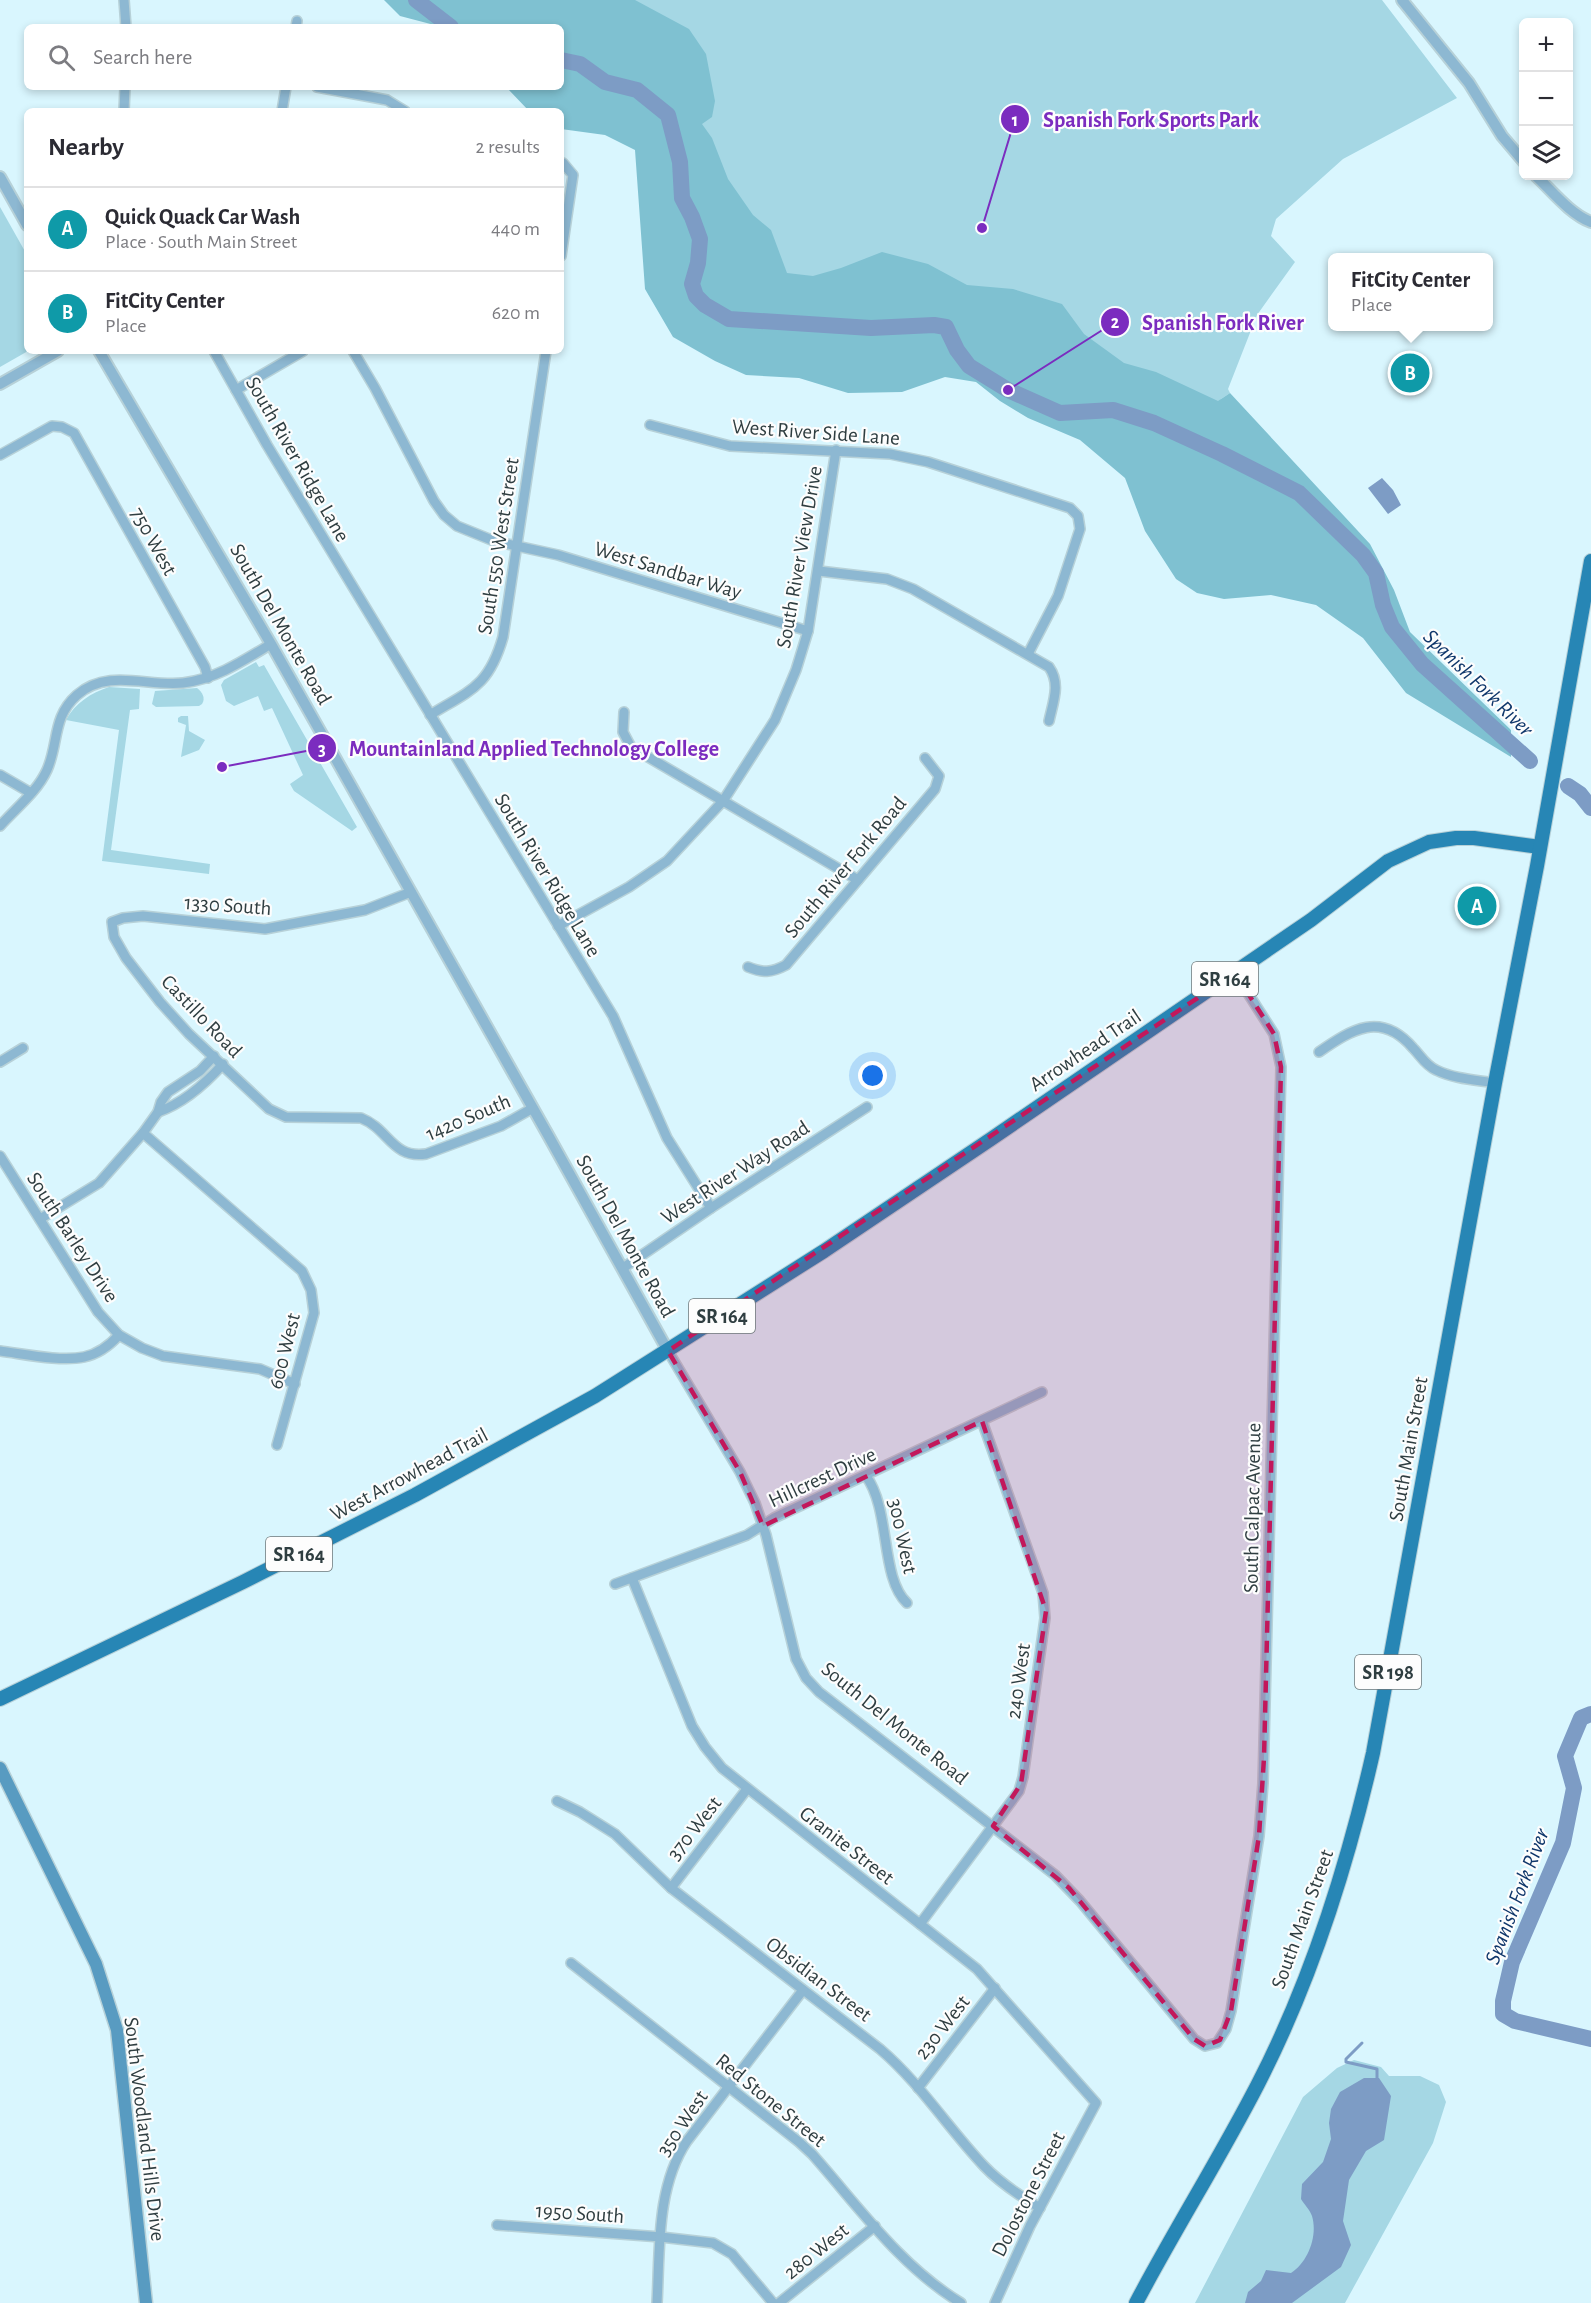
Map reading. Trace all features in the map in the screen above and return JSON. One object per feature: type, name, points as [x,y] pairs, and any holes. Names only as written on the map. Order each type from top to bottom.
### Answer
[{"type":"main road","name":"South Main Street","points":[[1136,2303],[1258,2083],[1307,1974],[1343,1874],[1373,1753],[1547,813],[1591,561]]},
{"type":"main road","name":"Arrowhead Trail","points":[[668,1351],[824,1251],[991,1139],[1311,920],[1388,861],[1429,842],[1455,838],[1474,838],[1540,847]]},
{"type":"main road","name":"West Arrowhead Trail","points":[[0,1699],[243,1582],[416,1495],[547,1424],[668,1351]]},
{"type":"main road","name":"South Woodland Hills Drive","points":[[0,1768],[96,1964],[117,2030],[146,2303]]},
{"type":"street","points":[[124,0],[126,24]]},
{"type":"street","points":[[1402,0],[1469,83],[1502,136],[1519,156]]},
{"type":"street","points":[[124,108],[125,90]]},
{"type":"street","points":[[282,108],[286,90]]},
{"type":"street","points":[[333,90],[387,100],[401,108]]},
{"type":"street","points":[[564,164],[573,175],[564,236]]},
{"type":"street","points":[[0,177],[24,220]]},
{"type":"street","points":[[1540,180],[1562,201],[1585,220],[1591,222]]},
{"type":"street","points":[[0,384],[53,354]]},
{"type":"street","name":"South Del Monte Road","points":[[101,354],[271,644],[668,1351],[740,1472],[763,1526],[793,1649],[806,1678],[826,1698],[1040,1862],[1069,1888],[1194,2039],[1210,2046]]},
{"type":"street","name":"South River Ridge Lane","points":[[216,354],[267,444],[613,1016],[667,1138],[711,1208]]},
{"type":"street","points":[[236,390],[298,354]]},
{"type":"street","name":"West Sandbar Way","points":[[355,354],[434,501],[444,515],[457,526],[475,534],[558,555],[808,631]]},
{"type":"street","name":"South 550 West Street","points":[[430,715],[481,683],[496,659],[502,637],[546,354]]},
{"type":"street","name":"West River Side Lane","points":[[650,425],[730,446],[890,454],[928,462],[1071,508],[1078,516],[1080,529],[1066,578],[1028,654]]},
{"type":"street","name":"750 West","points":[[0,455],[52,426],[62,427],[74,433],[205,666],[208,678]]},
{"type":"street","name":"South River View Drive","points":[[558,926],[628,887],[667,861],[723,801],[775,720],[796,670],[808,631],[836,450]]},
{"type":"street","points":[[819,571],[887,579],[912,589],[1049,667],[1056,676],[1056,688],[1049,721]]},
{"type":"street","points":[[0,826],[31,793],[48,768],[59,718],[76,695],[102,681],[118,679],[183,683],[208,678],[271,644]]},
{"type":"street","points":[[624,712],[623,732],[631,747],[858,880]]},
{"type":"street","name":"South River Fork Road","points":[[748,967],[760,972],[773,972],[786,964],[858,880],[935,789],[939,776],[925,758]]},
{"type":"street","points":[[0,775],[31,793]]},
{"type":"street","name":"1330 South","points":[[112,922],[123,918],[143,916],[265,929],[365,910],[411,892]]},
{"type":"street","name":"Castillo Road","points":[[112,922],[114,936],[126,958],[189,1034],[269,1109],[286,1117]]},
{"type":"street","name":"South Calpac Avenue","points":[[1210,2046],[1222,2037],[1231,2011],[1262,1808],[1281,1067],[1274,1034],[1234,972]]},
{"type":"street","points":[[1319,1052],[1358,1028],[1390,1030],[1407,1042],[1421,1059],[1438,1071],[1496,1083]]},
{"type":"street","points":[[0,1062],[23,1048]]},
{"type":"street","points":[[40,1219],[99,1183],[143,1133],[158,1112],[168,1092],[200,1071],[214,1056]]},
{"type":"street","points":[[158,1112],[167,1109],[205,1084],[223,1064]]},
{"type":"street","name":"West River Way Road","points":[[623,1268],[867,1107]]},
{"type":"street","name":"1420 South","points":[[286,1117],[361,1118],[383,1131],[395,1147],[414,1156],[426,1154],[501,1126],[533,1108]]},
{"type":"street","name":"600 West","points":[[143,1133],[302,1271],[311,1290],[314,1313],[277,1445]]},
{"type":"street","name":"South Barley Drive","points":[[0,1156],[98,1312],[119,1335],[142,1348],[163,1356],[260,1370],[295,1384]]},
{"type":"street","points":[[0,1351],[69,1358],[84,1357],[110,1345],[119,1335]]},
{"type":"street","name":"Hillcrest Drive","points":[[615,1584],[747,1535],[774,1518],[1042,1392]]},
{"type":"street","name":"240 West","points":[[920,1924],[1015,1798],[1021,1784],[1045,1605],[982,1421]]},
{"type":"street","name":"300 West","points":[[866,1476],[877,1496],[895,1586],[907,1603]]},
{"type":"street","name":"Granite Street","points":[[632,1578],[692,1726],[712,1757],[732,1778],[969,1962],[995,1988],[1096,2103]]},
{"type":"street","name":"370 West","points":[[671,1888],[747,1789]]},
{"type":"street","name":"Obsidian Street","points":[[557,1801],[615,1834],[671,1888],[880,2049],[918,2088],[984,2166],[1008,2188],[1040,2208]]},
{"type":"street","name":"Red Stone Street","points":[[571,1963],[806,2148],[912,2266],[961,2303]]},
{"type":"street","name":"230 West","points":[[918,2088],[995,1988]]},
{"type":"street","name":"350 West","points":[[657,2303],[661,2237],[667,2186],[673,2165],[687,2141],[803,1990]]},
{"type":"street","name":"Dolostone Street","points":[[995,2303],[1040,2208],[1096,2103]]},
{"type":"street","name":"1950 South","points":[[497,2225],[661,2237],[720,2246],[732,2254],[773,2303]]},
{"type":"street","name":"280 West","points":[[779,2303],[875,2226]]},
{"type":"highlighted area","points":[[1235,973],[1274,1034],[1281,1067],[1264,1758],[1259,1836],[1231,2011],[1220,2040],[1205,2046],[1194,2039],[1069,1888],[993,1826],[1021,1784],[1046,1611],[982,1421],[763,1526],[740,1472],[668,1351]]},
{"type":"shaded area","points":[[384,0],[635,0],[689,29],[706,54],[715,101],[712,117],[702,124],[712,138],[728,179],[753,215],[771,230],[787,273],[813,276],[882,252],[928,264],[967,285],[1013,289],[1062,304],[1084,334],[1124,363],[1156,372],[1218,401],[1230,393],[1370,544],[1394,590],[1410,632],[1511,730],[1511,757],[1406,693],[1363,638],[1316,605],[1271,595],[1224,599],[1197,593],[1176,579],[1145,531],[1125,478],[1080,440],[1028,418],[1000,401],[976,382],[945,377],[902,392],[848,393],[799,378],[746,375],[715,361],[673,337],[645,289],[635,150],[605,135],[564,129],[564,108],[526,108],[509,90],[564,90],[564,24],[431,24],[400,16]]},
{"type":"shaded area","points":[[436,0],[1382,0],[1457,98],[1343,159],[1276,219],[1271,236],[1295,262],[1257,315],[1228,389],[1230,393],[1221,399],[1204,441],[726,310],[674,113],[564,29],[564,24],[547,24]]},
{"type":"shaded area","points":[[0,207],[24,250],[24,353],[0,367]]},
{"type":"shaded area","points":[[1382,478],[1393,490],[1401,505],[1388,514],[1368,488]]},
{"type":"shaded area","points":[[256,662],[259,667],[264,665],[357,827],[352,831],[294,791],[290,784],[303,775],[272,708],[264,711],[258,696],[234,706],[226,701],[221,685],[224,680]]},
{"type":"shaded area","points":[[109,687],[140,689],[139,709],[130,710],[111,850],[210,864],[209,874],[102,861],[119,730],[66,720],[84,699]]},
{"type":"shaded area","points":[[197,688],[203,697],[203,702],[199,706],[156,707],[152,704],[155,691]]},
{"type":"shaded area","points":[[181,716],[188,716],[189,731],[205,740],[199,750],[181,757],[186,725],[178,722]]},
{"type":"shaded area","points":[[1354,2060],[1381,2067],[1389,2076],[1420,2076],[1439,2085],[1446,2102],[1433,2143],[1345,2303],[1195,2303],[1303,2097],[1337,2068]]},
{"type":"shaded area","points":[[1364,2078],[1379,2078],[1391,2096],[1384,2140],[1366,2151],[1349,2180],[1343,2221],[1351,2245],[1341,2267],[1292,2303],[1245,2303],[1248,2292],[1261,2281],[1266,2270],[1291,2273],[1307,2255],[1314,2224],[1311,2214],[1301,2199],[1302,2184],[1323,2162],[1331,2139],[1329,2123],[1331,2109],[1340,2092]]},
{"type":"waterway","name":"Spanish Fork River","points":[[416,0],[447,24]]},
{"type":"waterway","name":"Spanish Fork River","points":[[564,61],[580,64],[605,82],[637,90],[668,115],[680,162],[682,198],[700,239],[698,263],[692,284],[696,296],[705,305],[729,319],[871,328],[934,325],[946,327],[957,350],[969,366],[1008,390],[1060,413],[1113,410],[1154,423],[1299,493],[1363,555],[1376,573],[1383,605],[1392,627],[1422,664],[1530,761]]},
{"type":"waterway","name":"Spanish Fork River","points":[[1568,786],[1580,794],[1591,808]]},
{"type":"waterway","name":"Spanish Fork River","points":[[1591,1714],[1581,1718],[1565,1756],[1574,1788],[1563,1843],[1512,1962],[1503,2001],[1503,2014],[1515,2021],[1591,2039]]},
{"type":"waterway","points":[[1362,2043],[1346,2059],[1346,2062],[1377,2069],[1377,2078]]},
{"type":"place","name":"Spanish Fork Sports Park","points":[[982,228]]},
{"type":"place","name":"FitCity Center","points":[[1410,373]]},
{"type":"place","name":"Spanish Fork River","points":[[1008,390]]},
{"type":"place","name":"Mountainland Applied Technology College","points":[[222,767]]},
{"type":"place","name":"Quick Quack Car Wash","points":[[1477,906]]}]
